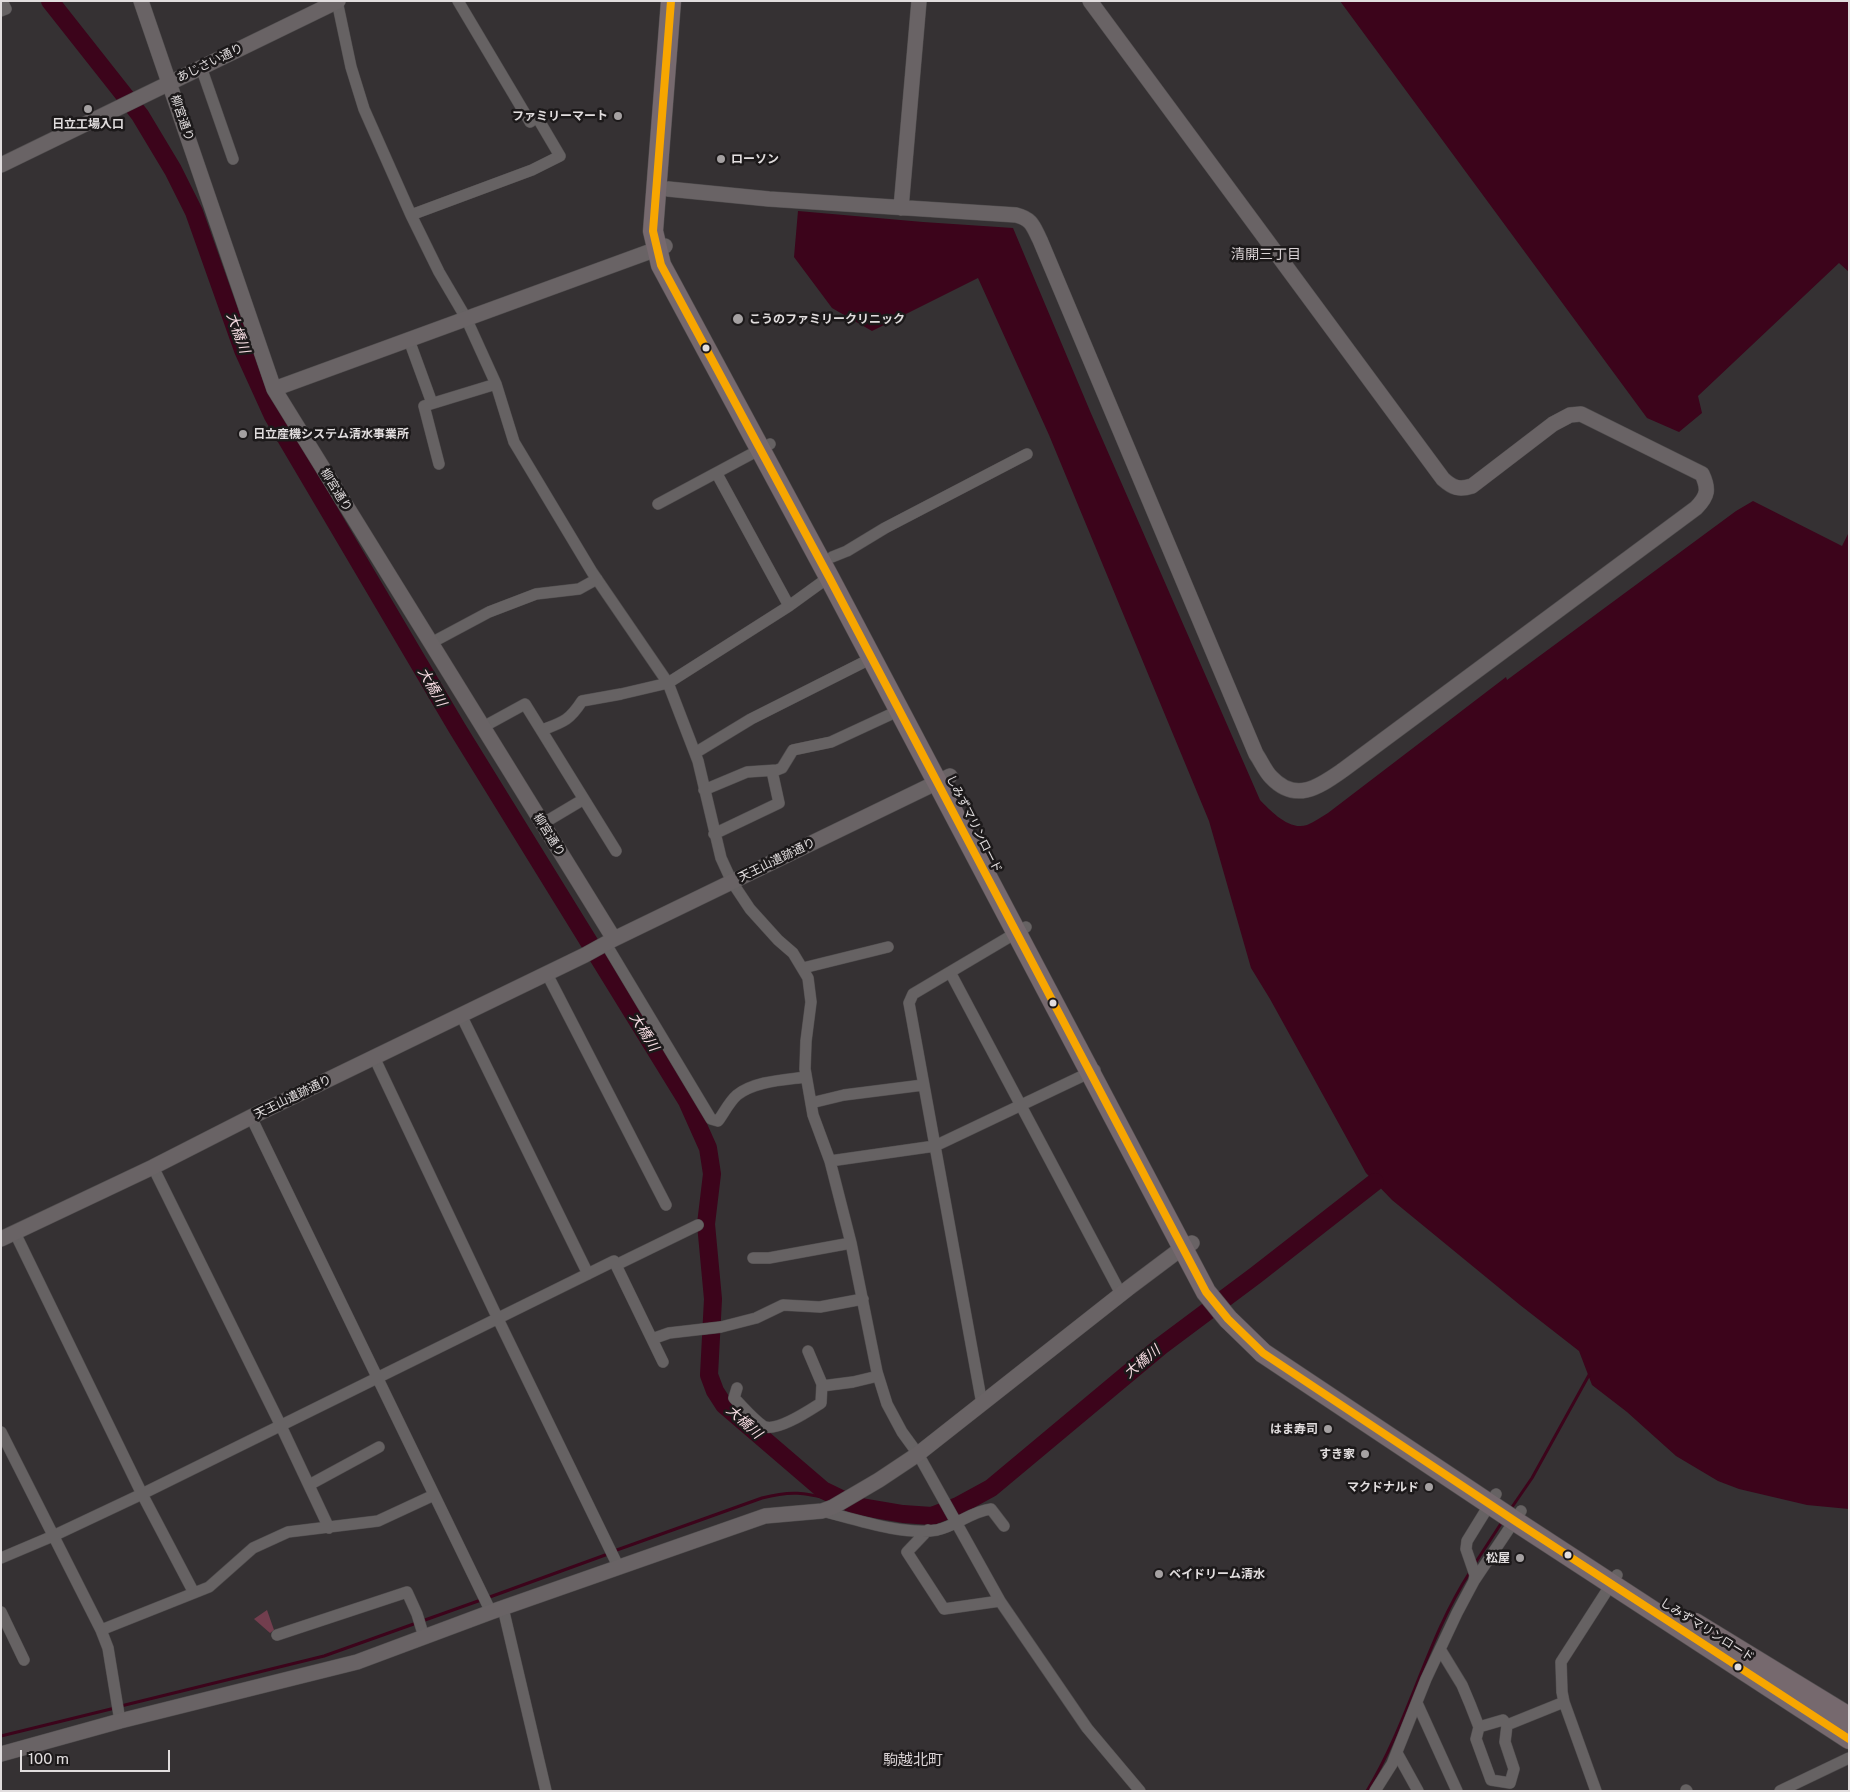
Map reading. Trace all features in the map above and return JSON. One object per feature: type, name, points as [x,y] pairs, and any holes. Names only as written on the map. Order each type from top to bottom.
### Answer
[{"type":"highway","name":"しみずマリンロード","points":[[671,1],[653,230],[661,248],[676,270],[829,577],[900,710],[944,780]]},
{"type":"highway","name":"しみずマリンロード","points":[[661,248],[684,1]]},
{"type":"highway","name":"しみずマリンロード","points":[[765,447],[832,557],[944,780],[1094,1070],[1211,1290],[1232,1316],[1270,1347],[1849,1739]]},
{"type":"highway","name":"しみずマリンロード","points":[[1614,1579],[1849,1717]]},
{"type":"street","points":[[1,11],[6,9],[2,1]]},
{"type":"street","name":"柳宮通り","points":[[142,1],[274,389],[542,824],[608,943]]},
{"type":"street","points":[[338,1],[352,67],[364,109],[411,215],[439,272],[466,318],[496,384],[514,442],[597,579],[668,682],[695,753],[714,834],[721,858],[732,882],[750,909],[778,940],[793,953],[808,978],[811,1002],[806,1041],[805,1069],[813,1115],[830,1161],[851,1243],[878,1376],[887,1404],[902,1432],[918,1454],[1000,1601],[1087,1728],[1140,1791]]},
{"type":"street","name":"あじさい通り","points":[[1,164],[338,1]]},
{"type":"street","points":[[411,215],[532,170],[560,156],[537,117],[530,122],[458,1]]},
{"type":"street","points":[[901,208],[919,1]]},
{"type":"street","points":[[668,189],[769,199],[1026,218],[1033,226],[1256,754],[1271,777],[1287,790],[1314,789],[1688,514],[1703,501],[1708,492],[1702,474],[1582,414],[1570,415],[1553,424],[1472,486],[1462,489],[1453,487],[1443,479],[1090,1]]},
{"type":"street","points":[[201,67],[232,159]]},
{"type":"street","points":[[274,389],[661,248]]},
{"type":"street","points":[[409,340],[432,403]]},
{"type":"street","points":[[440,464],[424,406],[496,384]]},
{"type":"street","points":[[658,504],[765,447]]},
{"type":"street","points":[[832,557],[847,551],[885,528],[1027,454]]},
{"type":"street","points":[[717,474],[789,606]]},
{"type":"street","points":[[542,730],[566,720],[582,701],[621,694],[668,682],[789,606],[829,577]]},
{"type":"street","points":[[431,643],[489,612],[536,594],[579,589],[597,579]]},
{"type":"street","points":[[695,753],[752,719],[872,658]]},
{"type":"street","points":[[482,727],[525,704],[616,851]]},
{"type":"street","points":[[704,790],[747,772],[772,771],[782,768],[793,750],[831,742],[900,710]]},
{"type":"street","points":[[714,834],[779,802],[772,771]]},
{"type":"street","name":"天王山遺跡通り","points":[[8,1236],[944,780]]},
{"type":"street","points":[[542,824],[584,799]]},
{"type":"street","points":[[982,1404],[909,1003],[913,994],[1021,930]]},
{"type":"street","points":[[608,943],[711,1119],[718,1121],[736,1096],[745,1090],[760,1085],[806,1077]]},
{"type":"street","points":[[803,968],[888,947]]},
{"type":"street","points":[[950,972],[1121,1294]]},
{"type":"street","points":[[547,974],[666,1205]]},
{"type":"street","points":[[461,1015],[588,1274]]},
{"type":"street","points":[[374,1057],[619,1568]]},
{"type":"street","points":[[830,1161],[935,1146],[1094,1070]]},
{"type":"street","points":[[811,1103],[844,1095],[924,1085]]},
{"type":"street","points":[[251,1118],[434,1495],[497,1610],[546,1791]]},
{"type":"street","points":[[153,1167],[281,1426],[329,1528]]},
{"type":"street","points":[[616,1265],[698,1225]]},
{"type":"street","points":[[8,1236],[194,1593]]},
{"type":"street","points":[[753,1258],[769,1258],[851,1243]]},
{"type":"street","points":[[1,1754],[120,1721],[357,1662],[497,1610],[765,1516],[828,1509],[856,1494],[918,1454],[1121,1294],[1187,1245]]},
{"type":"street","points":[[1,1558],[142,1494],[614,1261],[663,1362]]},
{"type":"street","points":[[652,1339],[669,1333],[721,1327],[756,1318],[782,1305],[820,1307],[863,1299]]},
{"type":"street","points":[[737,1388],[734,1398],[764,1426],[776,1427],[821,1403],[822,1386],[808,1351]]},
{"type":"street","points":[[822,1386],[853,1382],[878,1376]]},
{"type":"street","points":[[1,1432],[101,1630],[108,1648],[120,1721]]},
{"type":"street","points":[[309,1485],[379,1448]]},
{"type":"street","points":[[101,1630],[209,1587],[253,1548],[288,1532],[378,1521],[434,1495]]},
{"type":"street","points":[[1475,1578],[1467,1555],[1467,1541],[1507,1508]]},
{"type":"street","points":[[1375,1791],[1397,1753],[1440,1649],[1507,1508]]},
{"type":"street","points":[[828,1509],[900,1529],[928,1530],[936,1530],[955,1521],[991,1509],[1004,1526]]},
{"type":"street","points":[[928,1530],[907,1552],[944,1608],[1000,1601]]},
{"type":"street","points":[[1596,1791],[1564,1702],[1561,1662],[1614,1579]]},
{"type":"street","points":[[278,1635],[407,1592],[417,1614],[424,1637]]},
{"type":"street","points":[[1,1612],[24,1660]]},
{"type":"street","points":[[1440,1649],[1462,1685],[1479,1727],[1476,1739],[1491,1780],[1510,1783],[1514,1769],[1505,1742],[1507,1725],[1503,1720],[1479,1727]]},
{"type":"street","points":[[1507,1725],[1564,1702]]},
{"type":"street","points":[[1417,1703],[1457,1791]]},
{"type":"street","points":[[1397,1753],[1418,1791]]},
{"type":"street","points":[[1780,1791],[1849,1758]]},
{"type":"shaded area","points":[[1340,1],[1849,1],[1849,272],[1839,263],[1698,396],[1702,413],[1679,432],[1647,418]]},
{"type":"shaded area","points":[[798,211],[1013,228],[1090,411],[1260,800],[1287,823],[1300,826],[1307,825],[1328,813],[1506,677],[1507,680],[1736,511],[1753,501],[1842,546],[1849,532],[1849,1509],[1807,1505],[1739,1489],[1718,1481],[1676,1456],[1627,1412],[1592,1385],[1579,1351],[1392,1200],[1366,1173],[1251,968],[1209,821],[1049,435],[978,278],[872,331],[832,308],[794,257]]},
{"type":"shaded area","points":[[267,1610],[274,1630],[270,1633],[254,1619]]},
{"type":"waterway","name":"大橋川","points":[[50,1],[140,115],[173,170],[194,212],[243,350],[273,416],[457,728],[687,1101],[708,1148],[712,1174],[706,1224],[713,1299],[709,1375],[715,1391],[724,1405],[823,1490],[856,1506],[903,1514],[932,1516],[958,1506],[991,1488],[1161,1346],[1375,1182]]},
{"type":"waterway","points":[[1510,1510],[1532,1478],[1589,1375]]},
{"type":"waterway","points":[[614,1551],[762,1498],[798,1493],[834,1500]]},
{"type":"waterway","points":[[1474,1565],[1502,1522]]},
{"type":"waterway","points":[[487,1598],[608,1554]]},
{"type":"waterway","points":[[1367,1791],[1395,1737],[1441,1625],[1470,1572]]},
{"type":"waterway","points":[[121,1706],[324,1656],[481,1600]]},
{"type":"waterway","points":[[1,1736],[115,1708]]},
{"type":"transit line","points":[[671,1],[653,231],[661,265],[829,577],[1206,1292],[1228,1319],[1263,1353],[1515,1521],[1849,1739]]},
{"type":"place","name":"日立工場入口","points":[[88,109]]},
{"type":"place","name":"ファミリーマート","points":[[618,116]]},
{"type":"place","name":"ローソン","points":[[721,159]]},
{"type":"place","name":"こうのファミリークリニック","points":[[738,319]]},
{"type":"place","name":"日立産機システム清水事業所","points":[[243,434]]},
{"type":"place","name":"はま寿司","points":[[1328,1429]]},
{"type":"place","name":"すき家","points":[[1365,1454]]},
{"type":"place","name":"マクドナルド","points":[[1429,1487]]},
{"type":"place","name":"松屋","points":[[1520,1558]]},
{"type":"place","name":"ベイドリーム清水","points":[[1159,1574]]},
{"type":"district","name":"清開三丁目","points":[[1266,255]]},
{"type":"district","name":"駒越北町","points":[[913,1760]]}]
